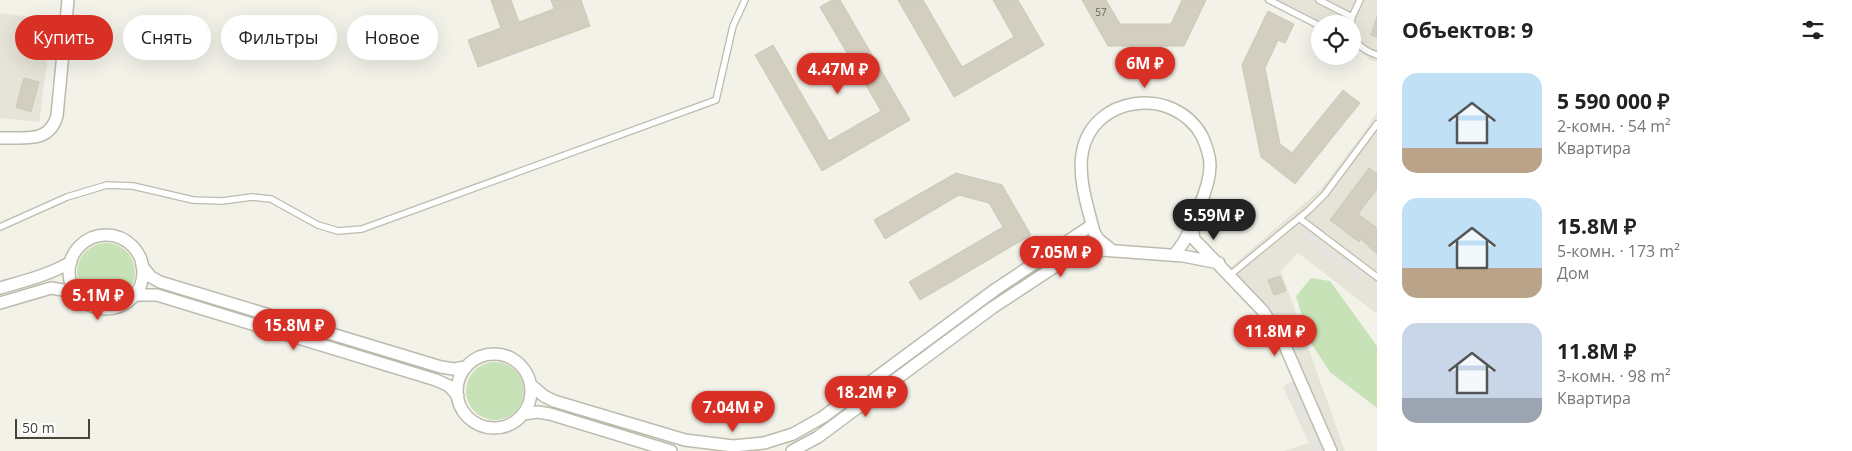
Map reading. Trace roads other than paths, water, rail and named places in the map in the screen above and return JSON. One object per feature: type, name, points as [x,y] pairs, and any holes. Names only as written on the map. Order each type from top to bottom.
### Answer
[{"type":"street","points":[[0,138],[39,136],[47,133],[54,126],[57,116],[68,0]]},
{"type":"street","points":[[1113,251],[1098,240],[1094,232],[1080,171],[1082,152],[1090,133],[1103,117],[1121,106],[1143,102],[1163,104],[1180,112],[1196,126],[1207,146],[1210,165],[1206,189],[1192,227],[1184,243],[1174,255]]},
{"type":"street","points":[[531,385],[544,396],[554,401],[685,440],[733,446],[764,443],[793,434],[823,417],[996,289],[1092,225]]},
{"type":"street","points":[[1192,227],[1194,239],[1263,311],[1285,346],[1331,451]]},
{"type":"street","points":[[142,266],[142,282],[134,295],[122,305],[108,309],[86,302],[75,292],[70,277],[71,262],[83,243],[105,235],[120,238],[132,246],[137,252],[142,266],[151,277],[160,282],[441,367],[454,369],[466,367]]},
{"type":"street","points":[[792,451],[818,437],[992,308],[1062,262],[1082,254],[1102,250],[1174,255],[1219,263]]},
{"type":"street","points":[[0,288],[44,275],[71,262]]},
{"type":"street","points":[[0,303],[51,288],[75,292]]},
{"type":"street","points":[[134,295],[156,295],[436,380],[448,386],[458,396]]},
{"type":"street","points":[[500,354],[515,360],[521,365],[531,385],[530,400],[523,414],[511,424],[503,426],[481,425],[463,410],[458,396],[459,381],[466,367],[485,355],[500,354]]},
{"type":"street","points":[[523,414],[538,412],[550,414],[671,451]]},
{"type":"lane","points":[[0,227],[67,197],[108,185],[133,186],[193,200],[222,201],[252,197],[271,199],[318,225],[338,231],[362,229],[716,100],[733,26],[745,0]]},
{"type":"lane","points":[[1269,0],[1311,21]]},
{"type":"lane","points":[[1319,0],[1349,15]]},
{"type":"lane","points":[[1353,15],[1360,0]]},
{"type":"lane","points":[[1361,46],[1366,51],[1377,55]]},
{"type":"lane","points":[[1230,275],[1325,194],[1375,133],[1377,124]]},
{"type":"lane","points":[[1299,218],[1377,277]]}]
